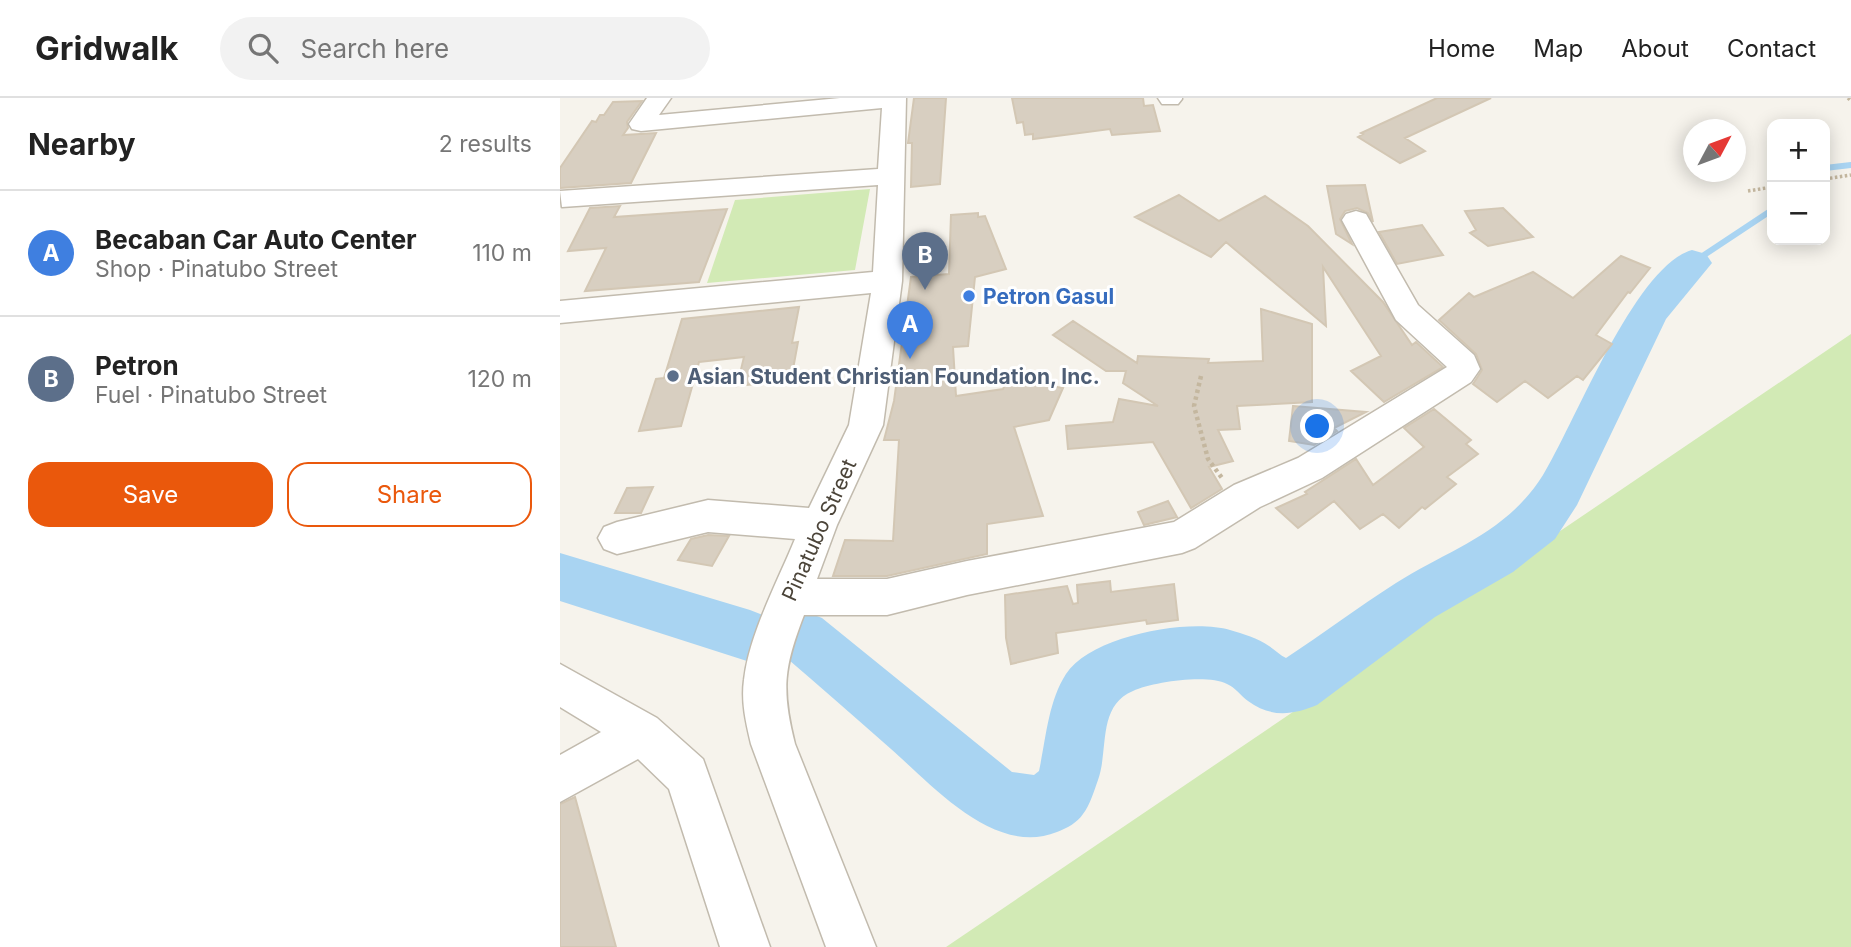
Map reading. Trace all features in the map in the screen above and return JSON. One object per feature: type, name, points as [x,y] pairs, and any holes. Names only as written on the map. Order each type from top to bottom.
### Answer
[{"type":"street","points":[[659,98],[642,124],[894,99]]},
{"type":"street","name":"Pinatubo Street","points":[[851,947],[777,755],[765,711],[764,682],[768,656],[789,597],[866,425],[887,281],[894,99]]},
{"type":"street","points":[[562,199],[893,176]]},
{"type":"street","points":[[789,597],[887,597],[967,578],[1182,537],[1240,501],[1310,468],[1464,369],[1457,356],[1407,312],[1356,220]]},
{"type":"street","points":[[560,312],[887,281]]},
{"type":"street","points":[[617,538],[708,516],[819,525]]},
{"type":"street","points":[[560,684],[642,733],[687,775],[745,947]]},
{"type":"street","points":[[560,780],[642,733]]},
{"type":"path","points":[[1830,178],[1851,175]]},
{"type":"path","points":[[1748,191],[1767,188]]},
{"type":"path","points":[[1201,376],[1194,406],[1208,459],[1240,501]]},
{"type":"green space","points":[[870,189],[855,270],[707,283],[735,200]]},
{"type":"green space","points":[[1851,334],[1851,947],[946,947]]},
{"type":"building","points":[[914,98],[946,98],[940,184],[911,187],[912,143],[908,143]]},
{"type":"building","points":[[1012,98],[1143,98],[1144,106],[1153,105],[1160,131],[1112,135],[1110,129],[1033,139],[1033,134],[1025,135],[1023,122],[1017,123]]},
{"type":"building","points":[[1437,98],[1491,98],[1405,138],[1425,151],[1400,163],[1358,137],[1363,134],[1361,133]]},
{"type":"building","points":[[642,101],[627,122],[628,128],[623,135],[656,133],[631,183],[560,188],[560,168],[592,121],[596,122],[600,115],[604,115],[613,102]]},
{"type":"building","points":[[1365,185],[1373,222],[1368,213],[1357,208],[1345,211],[1340,219],[1352,244],[1336,234],[1327,186]]},
{"type":"building","points":[[1179,195],[1219,221],[1265,196],[1308,226],[1383,302],[1412,345],[1416,342],[1443,367],[1384,402],[1351,371],[1381,356],[1323,267],[1326,326],[1226,242],[1211,257],[1135,217]]},
{"type":"building","points":[[620,206],[614,217],[727,209],[699,282],[585,291],[606,248],[568,251],[590,208]]},
{"type":"building","points":[[1503,208],[1533,237],[1488,246],[1470,233],[1476,230],[1465,211]]},
{"type":"building","points":[[978,213],[978,217],[985,216],[1006,269],[975,277],[968,346],[953,347],[956,396],[1003,389],[1008,379],[1063,388],[1049,420],[1014,427],[1043,516],[987,524],[987,554],[887,576],[833,576],[845,540],[893,541],[899,440],[884,440],[894,401],[911,277],[949,274],[951,215]]},
{"type":"building","points":[[1422,225],[1443,255],[1397,264],[1379,232]]},
{"type":"building","points":[[1621,256],[1650,268],[1596,335],[1612,344],[1583,380],[1577,376],[1548,398],[1525,381],[1497,402],[1473,384],[1482,370],[1476,354],[1439,320],[1469,293],[1474,297],[1533,272],[1573,298]]},
{"type":"building","points":[[799,307],[792,343],[798,342],[791,380],[737,386],[744,357],[699,362],[681,426],[639,431],[656,379],[664,378],[682,319]]},
{"type":"building","points":[[1261,309],[1312,324],[1312,402],[1237,406],[1240,429],[1218,430],[1233,461],[1209,467],[1222,489],[1191,508],[1153,442],[1068,449],[1066,426],[1113,422],[1119,399],[1158,406],[1123,383],[1126,371],[1106,371],[1053,335],[1073,321],[1137,363],[1138,356],[1209,359],[1208,363],[1263,361]]},
{"type":"building","points":[[1293,406],[1366,412],[1334,428],[1337,431],[1314,445],[1289,441]]},
{"type":"building","points":[[1434,409],[1471,440],[1466,444],[1478,454],[1447,477],[1456,484],[1425,509],[1422,507],[1399,528],[1383,514],[1360,529],[1334,501],[1298,528],[1276,508],[1307,494],[1305,492],[1356,459],[1373,485],[1424,447],[1404,428]]},
{"type":"building","points":[[653,487],[641,513],[615,513],[627,488]]},
{"type":"building","points":[[1168,501],[1177,517],[1144,525],[1138,512]]},
{"type":"building","points":[[708,535],[729,536],[712,566],[678,560],[691,539]]},
{"type":"building","points":[[1110,581],[1111,592],[1174,584],[1178,620],[1147,624],[1146,620],[1056,633],[1058,653],[1011,664],[1006,638],[1005,595],[1067,586],[1073,604],[1078,603],[1077,585]]},
{"type":"building","points":[[575,797],[616,947],[560,947],[560,804]]},
{"type":"waterway","points":[[1830,167],[1851,165]]},
{"type":"waterway","points":[[1692,263],[1767,213]]},
{"type":"waterway","points":[[802,636],[994,797],[1026,807],[1049,804],[1061,793],[1068,777],[1086,695],[1097,681],[1110,673],[1147,660],[1209,654],[1242,661],[1272,684],[1287,687],[1297,685],[1416,600],[1495,556],[1537,524],[1560,490],[1649,312],[1692,263]]},
{"type":"waterway","points":[[560,577],[750,636]]},
{"type":"place","name":"Petron","points":[[925,290]]},
{"type":"place","name":"Petron Gasul","points":[[969,296]]},
{"type":"place","name":"Becaban Car Auto Center","points":[[910,359]]},
{"type":"place","name":"Asian Student Christian Foundation, Inc.","points":[[673,376]]}]
